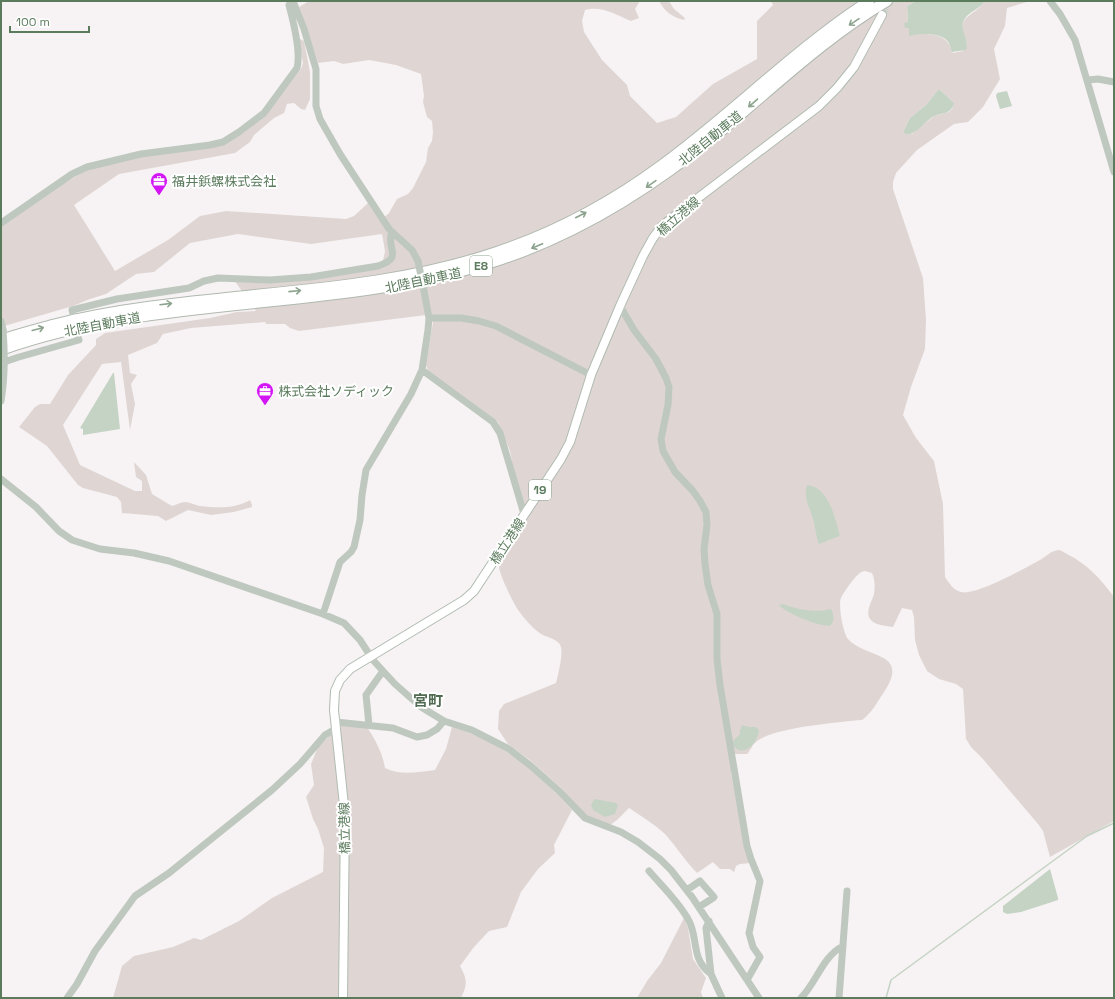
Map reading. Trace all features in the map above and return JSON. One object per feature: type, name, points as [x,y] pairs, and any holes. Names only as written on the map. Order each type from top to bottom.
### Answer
[{"type":"highway","name":"北陸自動車道","points":[[2,335],[140,307],[346,285],[409,275],[497,252],[555,228],[609,200],[656,169],[714,125],[795,55],[869,1]]},
{"type":"highway","name":"北陸自動車道","points":[[1,350],[74,329],[144,316],[339,295],[410,284],[472,269],[504,259],[589,221],[642,190],[710,140],[822,46],[848,26],[887,1]]},
{"type":"main road","name":"橋立港線","points":[[342,998],[345,815],[334,710],[335,692],[340,680],[350,669],[464,600],[474,592],[561,459],[570,442],[591,375],[620,306],[653,238],[662,226],[819,106],[854,68],[882,16]]},
{"type":"street","points":[[1050,1],[1060,14],[1075,40],[1114,172]]},
{"type":"street","points":[[1,223],[72,174],[87,167],[141,154],[210,145],[223,142],[239,132],[264,113],[297,68],[296,39],[291,3]]},
{"type":"street","points":[[291,3],[304,29],[316,70],[316,106],[320,118],[360,187],[389,229],[412,250],[418,261],[429,318],[422,370],[410,394],[366,470],[360,520],[354,547],[351,552],[340,562],[323,614]]},
{"type":"street","points":[[1088,80],[1098,79],[1114,82]]},
{"type":"street","points":[[73,314],[72,310],[79,308],[117,299],[189,288],[204,281],[218,278],[270,280],[311,277],[378,266],[387,263],[392,259],[392,232]]},
{"type":"street","points":[[620,306],[634,330],[656,359],[670,387],[661,439],[663,451],[675,472],[693,491],[700,501],[707,517],[704,549],[705,564],[708,585],[717,614],[717,659],[720,685],[747,846],[760,881],[748,933],[753,947],[760,957],[747,980]]},
{"type":"street","points":[[429,318],[467,319],[496,326],[591,375]]},
{"type":"street","points":[[1,321],[5,359],[5,374],[1,401]]},
{"type":"street","points":[[1,363],[79,340],[78,337]]},
{"type":"street","points":[[422,370],[488,418],[500,433],[524,514]]},
{"type":"street","points":[[1,479],[36,507],[60,531],[72,540],[100,549],[134,553],[169,561],[323,614],[344,623],[360,640],[383,671],[414,701],[435,717],[472,730],[519,756],[559,791],[585,818],[621,832],[638,842],[671,870],[709,921],[759,998]]},
{"type":"street","points":[[369,724],[366,695],[383,671]]},
{"type":"street","points":[[67,998],[77,984],[95,951],[136,896],[169,873],[272,790],[300,764],[325,735],[336,725],[369,724],[393,728],[411,735],[423,737],[433,732],[444,721]]},
{"type":"street","points":[[649,871],[688,918],[691,924],[698,957],[706,970],[711,974]]},
{"type":"street","points":[[687,890],[698,878],[714,896],[699,907]]},
{"type":"street","points":[[839,998],[847,891]]},
{"type":"street","points":[[709,921],[706,928],[711,974],[722,998]]},
{"type":"street","points":[[801,998],[811,987],[831,955],[843,946]]},
{"type":"shaded area","points":[[309,1],[640,1],[635,9],[639,18],[631,21],[609,11],[591,9],[585,10],[582,21],[584,32],[602,60],[627,85],[630,96],[657,123],[676,117],[713,84],[757,59],[757,21],[773,5],[771,1],[916,1],[907,6],[908,23],[904,23],[916,34],[929,34],[943,38],[949,44],[953,53],[963,51],[967,44],[963,27],[964,22],[966,18],[985,1],[1030,1],[1007,8],[1005,26],[994,49],[1000,79],[983,107],[968,122],[954,124],[917,150],[896,173],[893,182],[893,189],[923,278],[926,320],[925,349],[911,387],[903,415],[916,438],[934,461],[943,504],[945,577],[953,588],[961,592],[978,590],[1012,575],[1040,560],[1051,552],[1059,550],[1087,567],[1099,578],[1114,597],[1114,821],[1050,857],[1043,831],[971,747],[966,739],[963,689],[956,684],[939,679],[927,671],[919,655],[915,640],[914,617],[912,610],[902,608],[893,627],[877,624],[870,619],[868,613],[874,594],[874,578],[872,573],[865,571],[861,572],[855,577],[841,598],[840,606],[843,625],[848,639],[856,645],[889,662],[892,669],[891,679],[874,707],[862,720],[790,729],[764,737],[753,745],[747,754],[734,754],[731,772],[745,849],[751,863],[736,866],[734,872],[730,869],[720,869],[713,862],[697,873],[688,864],[665,834],[652,823],[629,808],[610,825],[594,820],[582,812],[562,789],[531,761],[508,744],[498,729],[499,711],[504,704],[556,683],[561,660],[561,647],[556,640],[538,632],[526,620],[518,610],[503,581],[499,569],[500,560],[508,544],[523,523],[510,451],[498,422],[428,371],[426,365],[433,322],[432,319],[426,315],[299,331],[290,328],[285,324],[266,324],[265,322],[191,328],[163,334],[157,343],[128,355],[130,373],[137,375],[131,384],[135,404],[130,430],[121,362],[102,364],[63,425],[80,465],[135,491],[142,491],[142,481],[136,477],[134,462],[146,475],[152,494],[172,506],[182,502],[188,502],[200,506],[226,507],[238,505],[250,500],[252,507],[234,512],[211,515],[188,510],[166,521],[158,516],[122,513],[121,502],[117,497],[83,488],[78,485],[47,446],[19,427],[35,407],[40,404],[50,404],[68,375],[96,345],[96,339],[105,333],[210,318],[237,312],[256,311],[234,280],[257,282],[382,266],[385,251],[382,234],[311,244],[238,234],[190,243],[154,272],[136,274],[106,294],[73,306],[1,327],[1,225],[62,184],[89,169],[146,155],[224,144],[245,132],[268,112],[284,89],[301,69],[303,63],[298,38],[304,41],[310,72],[310,99],[305,110],[301,109],[294,103],[287,104],[284,113],[274,118],[254,135],[250,142],[235,153],[119,174],[74,205],[115,271],[168,240],[200,216],[226,211],[346,219],[354,216],[368,203],[380,221],[389,213],[397,199],[408,194],[413,188],[426,162],[428,148],[432,141],[433,132],[432,121],[427,117],[423,102],[424,96],[421,74],[396,65],[369,60],[343,64],[334,61],[318,63],[299,7]],"holes":[[[938,90],[940,90],[954,103],[952,109],[949,112],[934,116],[912,134],[903,132],[910,118],[926,105]]]},
{"type":"shaded area","points":[[659,1],[669,1],[674,9],[685,18],[684,20],[669,14]]},
{"type":"shaded area","points":[[916,1],[985,1],[964,20],[963,28],[967,43],[966,50],[952,52],[946,39],[937,35],[919,34],[909,36],[909,28],[905,28],[904,23],[908,22],[907,6]]},
{"type":"shaded area","points":[[938,90],[940,90],[954,103],[950,111],[931,118],[913,133],[906,134],[903,132],[910,118],[926,105]]},
{"type":"shaded area","points":[[1007,91],[1012,106],[1000,109],[996,96],[997,93]]},
{"type":"shaded area","points":[[113,373],[120,429],[83,435],[83,429],[80,428]]},
{"type":"shaded area","points":[[807,485],[815,487],[826,497],[833,512],[840,536],[819,544],[806,499]]},
{"type":"shaded area","points":[[783,604],[807,610],[819,611],[831,609],[833,622],[830,626],[811,622],[795,616],[779,605]]},
{"type":"shaded area","points":[[341,724],[367,727],[378,747],[385,768],[403,773],[435,770],[446,749],[452,727],[470,733],[502,749],[518,760],[532,771],[572,810],[554,845],[555,853],[538,869],[521,892],[507,927],[489,931],[474,947],[460,966],[466,982],[461,998],[113,998],[122,966],[134,956],[173,947],[194,938],[201,940],[239,921],[272,898],[323,872],[324,848],[306,797],[314,785],[311,764],[318,747]]},
{"type":"shaded area","points":[[742,725],[756,727],[759,730],[756,740],[749,748],[745,750],[736,749],[732,744],[740,734]]},
{"type":"shaded area","points":[[595,799],[616,803],[618,805],[615,814],[605,817],[593,810],[591,805]]},
{"type":"shaded area","points":[[1050,869],[1058,900],[1021,912],[1007,914],[1003,912],[1003,906]]},
{"type":"shaded area","points":[[684,918],[688,928],[693,959],[706,978],[701,992],[703,998],[637,998],[647,981],[661,963]]},
{"type":"waterway","points":[[886,998],[891,980],[1087,836],[1114,823]]},
{"type":"tunnel","points":[[882,15],[890,1]]},
{"type":"place","name":"福井鋲螺株式会社","points":[[159,196]]},
{"type":"place","name":"株式会社ソディック","points":[[265,406]]},
{"type":"district","name":"宮町","points":[[428,701]]}]
